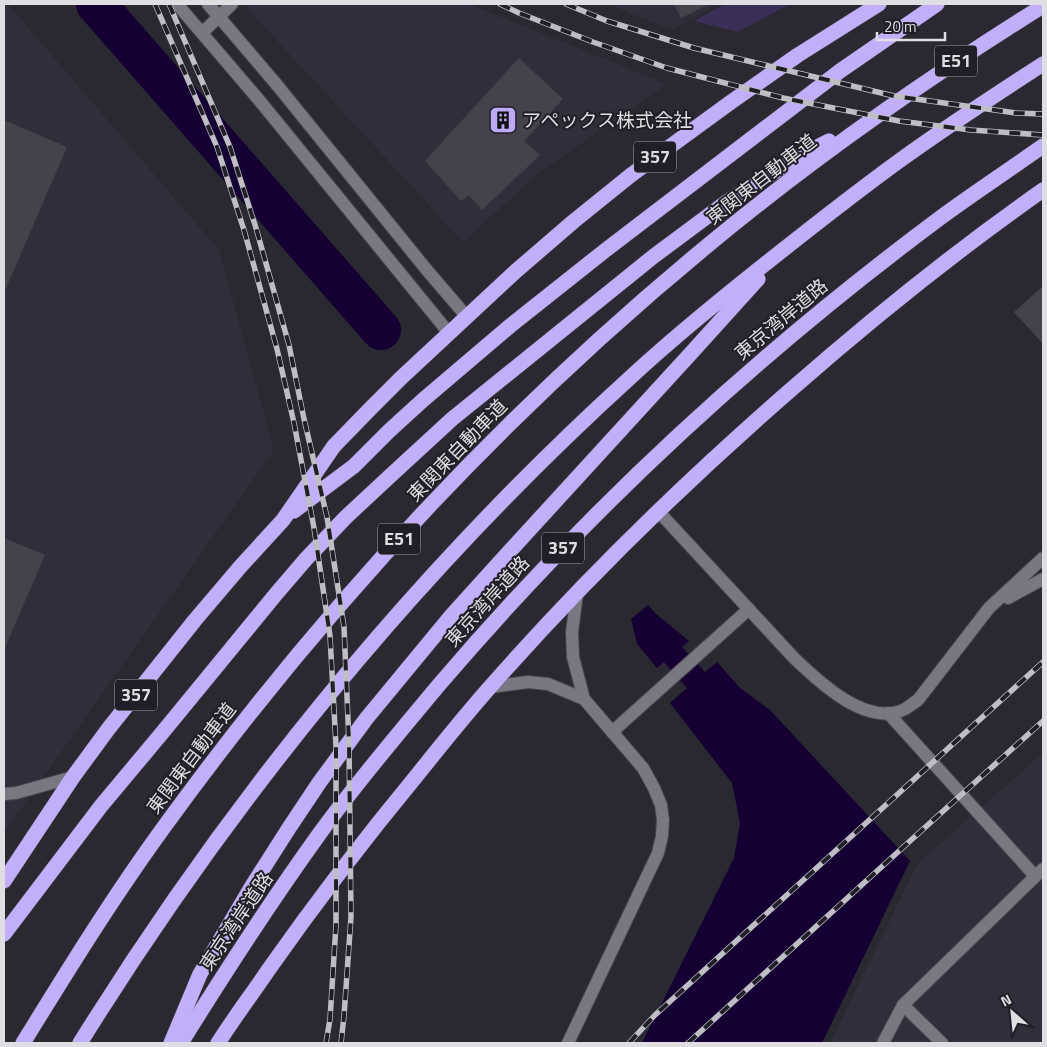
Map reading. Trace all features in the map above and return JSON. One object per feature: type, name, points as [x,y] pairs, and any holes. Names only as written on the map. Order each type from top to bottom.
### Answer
[{"type":"highway","name":"357","points":[[4,881],[73,778],[115,721],[195,620],[283,520],[334,446],[467,317],[545,246],[631,175],[798,55],[879,4]]},
{"type":"highway","name":"357","points":[[283,520],[354,466],[422,400],[510,326],[622,237],[840,71],[937,4]]},
{"type":"highway","name":"東関東自動車道","points":[[23,1043],[114,899],[180,806],[269,690],[374,567],[472,462],[600,339],[706,246],[797,174],[870,121],[958,60],[1043,6]]},
{"type":"highway","name":"E51","points":[[80,1043],[154,928],[203,858],[308,720],[405,606],[508,495],[633,375],[789,244],[900,160],[1043,64]]},
{"type":"highway","points":[[4,934],[101,806],[276,594],[306,559],[389,477],[452,419],[668,245],[728,201],[798,157],[870,121]]},
{"type":"highway","name":"東京湾岸道路","points":[[181,1043],[286,881],[333,817],[450,671],[562,548],[656,456],[735,384],[836,298],[940,218],[1043,146]]},
{"type":"highway","name":"357","points":[[218,1043],[349,860],[398,798],[490,687],[658,510],[763,414],[862,328],[963,248],[1043,190]]},
{"type":"highway","points":[[171,1043],[200,974],[252,886],[294,820],[366,719],[438,632],[498,564],[789,244]]},
{"type":"street","points":[[177,4],[203,32],[449,334]]},
{"type":"street","points":[[208,4],[220,16],[467,317]]},
{"type":"street","points":[[203,32],[232,4]]},
{"type":"street","points":[[658,510],[794,658],[826,687],[857,707],[873,712],[888,713],[904,709],[918,700],[990,608],[1043,558]]},
{"type":"street","points":[[990,608],[1043,579]]},
{"type":"street","points":[[568,1043],[658,853],[663,820],[661,805],[643,768],[584,699],[573,657],[572,632],[577,594]]},
{"type":"street","points":[[612,732],[749,609]]},
{"type":"street","points":[[490,687],[528,682],[548,684],[584,699]]},
{"type":"street","points":[[883,1043],[903,1005],[1039,873],[888,713]]},
{"type":"street","points":[[4,794],[24,791],[73,778]]},
{"type":"street","points":[[903,1005],[942,1043]]},
{"type":"shaded area","points":[[4,4],[8,4],[219,250],[274,450],[4,833]]},
{"type":"shaded area","points":[[248,4],[469,4],[667,84],[540,172],[463,242],[246,7]]},
{"type":"shaded area","points":[[607,4],[718,4],[673,30]]},
{"type":"shaded area","points":[[725,4],[790,4],[738,32],[694,21]]},
{"type":"shaded area","points":[[648,605],[689,641],[682,647],[705,672],[717,662],[740,688],[770,710],[910,861],[822,1043],[642,1043],[734,858],[740,823],[732,783],[670,703],[687,688],[664,662],[657,668],[637,644],[631,619]]},
{"type":"shaded area","points":[[1043,753],[1043,1043],[830,1043],[918,863]]},
{"type":"building","points":[[674,4],[709,4],[681,18]]},
{"type":"building","name":"アペックス株式会社","points":[[519,58],[563,99],[524,141],[540,155],[482,210],[469,195],[461,201],[425,161]]},
{"type":"building","points":[[4,120],[67,147],[4,293]]},
{"type":"building","points":[[1043,286],[1043,344],[1014,312]]},
{"type":"building","points":[[4,538],[45,555],[4,650]]},
{"type":"waterway","points":[[96,4],[381,330]]},
{"type":"railway","points":[[155,4],[217,147],[244,230],[277,349],[294,423],[314,528],[330,636],[336,746],[336,925],[330,1019],[326,1043]]},
{"type":"railway","points":[[169,4],[230,147],[256,228],[289,345],[327,517],[344,627],[349,743],[351,917],[341,1043]]},
{"type":"railway","points":[[500,4],[593,42],[667,68],[783,98],[899,121],[971,130],[1043,135]]},
{"type":"railway","points":[[566,4],[607,21],[694,48],[894,96],[1016,113],[1043,114]]},
{"type":"railway","points":[[629,1043],[655,1015],[1043,662]]},
{"type":"railway","points":[[688,1043],[1043,721]]},
{"type":"place","name":"アペックス株式会社","points":[[503,120]]}]
